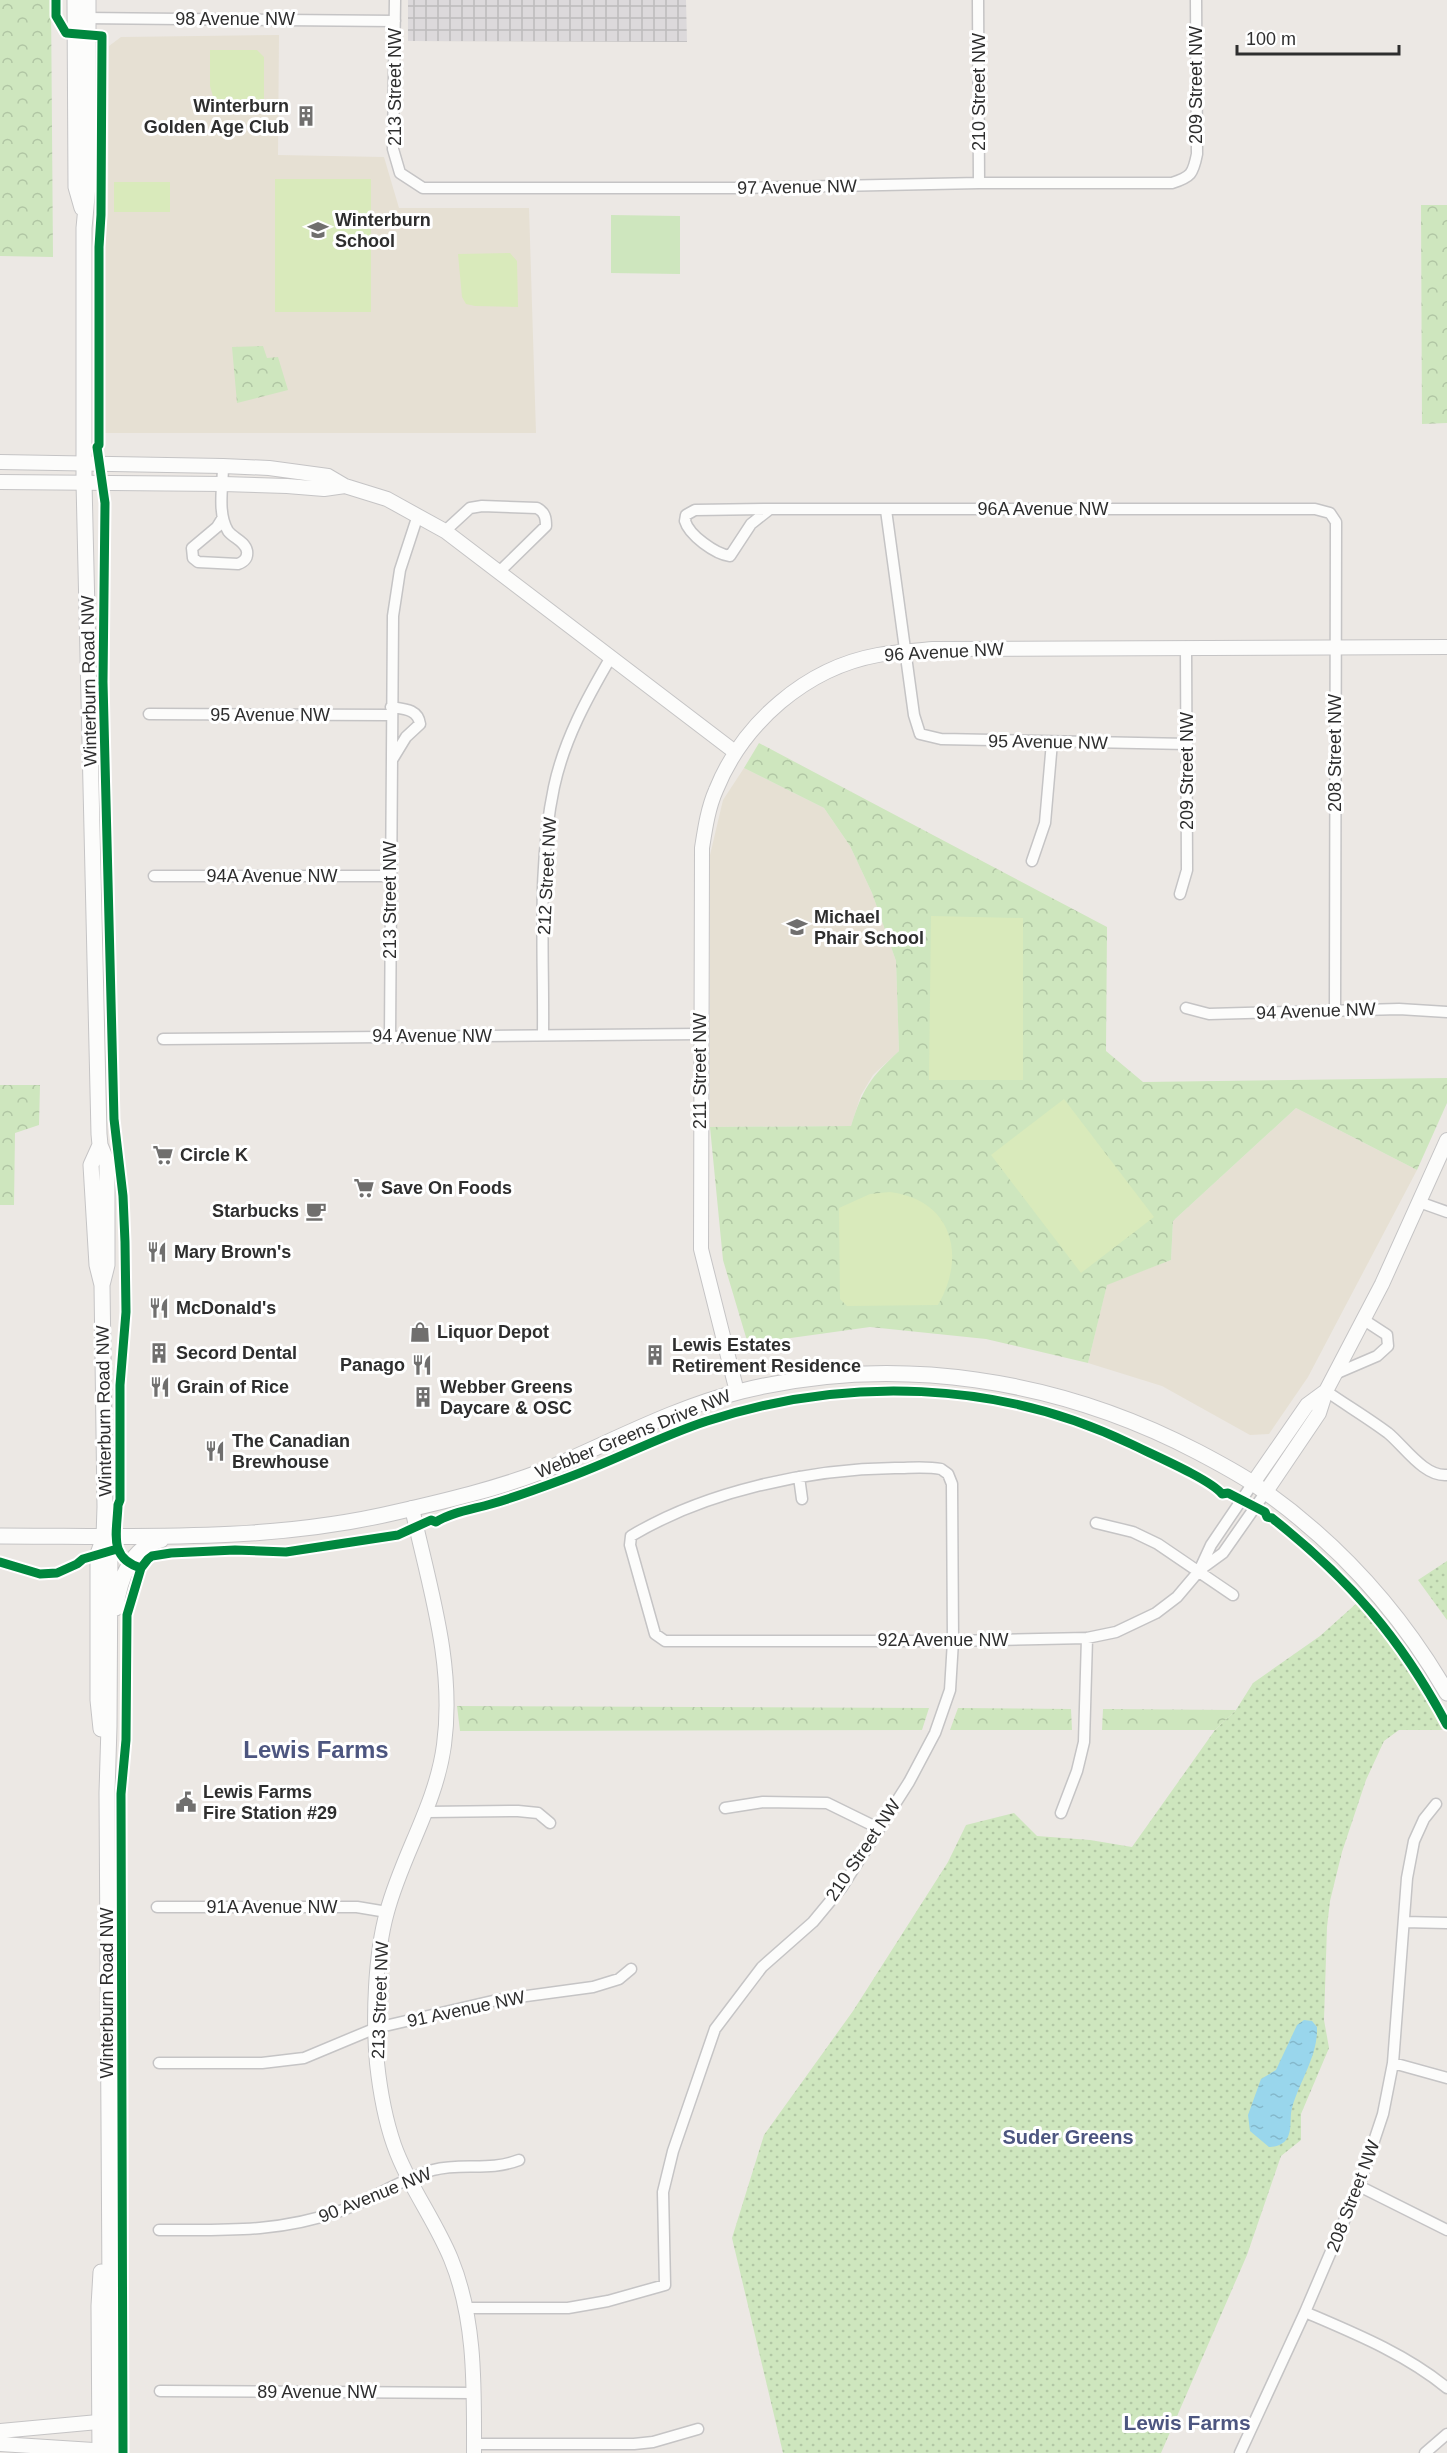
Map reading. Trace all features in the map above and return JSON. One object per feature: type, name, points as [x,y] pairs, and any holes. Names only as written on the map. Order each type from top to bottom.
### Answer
[{"type":"main road","name":"Winterburn Road NW","points":[[75,0],[82,18],[88,186],[84,216],[84,482],[100,1145],[107,1162],[107,1264],[102,1285],[104,1537],[98,1554],[98,1700],[107,1780]]},
{"type":"main road","name":"Winterburn Road NW","points":[[82,18],[88,0]]},
{"type":"main road","name":"Webber Greens Drive NW","points":[[0,1536],[235,1535],[324,1526],[412,1508],[539,1472],[683,1410],[737,1392],[809,1378],[850,1375],[916,1375],[991,1381],[1051,1394],[1112,1413],[1163,1434],[1259,1488],[1303,1522],[1374,1590],[1416,1643],[1447,1693]]},
{"type":"main road","points":[[109,1653],[117,1602],[130,1563],[143,1547],[152,1542],[175,1536]]},
{"type":"main road","name":"Winterburn Road NW","points":[[104,1537],[110,1551],[107,1780],[108,2206],[111,2259],[105,2452]]},
{"type":"street","name":"213 Street NW","points":[[395,0],[393,149],[400,172]]},
{"type":"street","name":"210 Street NW","points":[[978,0],[980,183]]},
{"type":"street","name":"209 Street NW","points":[[1194,170],[1197,154],[1196,0]]},
{"type":"street","name":"98 Avenue NW","points":[[82,18],[395,21]]},
{"type":"street","name":"97 Avenue NW","points":[[400,172],[423,188],[736,188],[980,183],[1172,183],[1183,180],[1194,170]]},
{"type":"street","points":[[0,462],[269,468],[328,476],[345,486],[387,499],[445,531],[735,752]]},
{"type":"street","points":[[222,519],[232,536],[245,545],[246,558],[243,563],[238,564],[198,562],[193,558],[192,548],[217,527],[222,519],[223,466]]},
{"type":"street","points":[[0,482],[223,484],[324,489],[345,486]]},
{"type":"street","points":[[445,531],[470,508],[482,506],[537,508],[542,511],[546,518],[546,526],[499,572]]},
{"type":"street","name":"96A Avenue NW","points":[[770,509],[752,524],[730,556],[719,552],[694,534],[685,520],[686,515],[695,510],[770,509],[1315,509]]},
{"type":"street","name":"208 Street NW","points":[[1315,509],[1330,513],[1336,522],[1335,1011]]},
{"type":"street","points":[[886,510],[906,652]]},
{"type":"street","name":"213 Street NW","points":[[390,1036],[392,634],[395,592],[418,515]]},
{"type":"street","name":"209 Street NW","points":[[1180,894],[1187,870],[1186,647]]},
{"type":"street","name":"96 Avenue NW","points":[[735,752],[761,719],[779,704],[824,674],[877,655],[906,652],[1186,647],[1447,647]]},
{"type":"street","name":"95 Avenue NW","points":[[906,652],[915,725],[920,734],[941,739],[1186,744]]},
{"type":"street","name":"212 Street NW","points":[[543,1035],[546,842],[554,785],[572,731],[587,697],[611,657]]},
{"type":"street","points":[[390,763],[406,737],[420,724],[416,714],[391,711]]},
{"type":"street","name":"95 Avenue NW","points":[[150,714],[391,711]]},
{"type":"street","points":[[1032,861],[1045,823],[1052,742]]},
{"type":"street","name":"211 Street NW","points":[[735,752],[715,793],[702,848],[700,1249],[737,1392]]},
{"type":"street","name":"94A Avenue NW","points":[[154,876],[390,876]]},
{"type":"street","name":"94 Avenue NW","points":[[1186,1008],[1209,1014],[1399,1009],[1447,1012]]},
{"type":"street","name":"94 Avenue NW","points":[[164,1039],[700,1034]]},
{"type":"street","points":[[1259,1488],[1319,1413],[1326,1391],[1364,1320],[1447,1140]]},
{"type":"street","points":[[1419,1202],[1447,1212]]},
{"type":"street","points":[[1335,1374],[1377,1356],[1388,1346],[1387,1335],[1364,1320]]},
{"type":"street","points":[[1326,1391],[1387,1433],[1423,1465],[1440,1476],[1447,1475]]},
{"type":"street","name":"210 Street NW","points":[[466,2308],[568,2308],[608,2301],[666,2285],[663,2192],[673,2151],[715,2029],[762,1967],[813,1922],[842,1887],[909,1782],[935,1733],[950,1690],[954,1641],[952,1484],[948,1474],[941,1469],[932,1468],[865,1468],[799,1477]]},
{"type":"street","points":[[799,1477],[802,1499]]},
{"type":"street","name":"92A Avenue NW","points":[[799,1477],[723,1495],[648,1526],[632,1536],[630,1545],[655,1635],[666,1641],[954,1641],[1087,1638],[1116,1632],[1156,1613],[1177,1597],[1199,1571],[1223,1553],[1259,1488]]},
{"type":"street","name":"92A Avenue NW","points":[[1199,1571],[1211,1545],[1259,1488]]},
{"type":"street","name":"213 Street NW","points":[[412,1508],[438,1620],[446,1678],[445,1744],[437,1782],[427,1812],[387,1912],[378,1965],[377,2062],[384,2108],[395,2147],[452,2260],[466,2308],[470,2335],[474,2449]]},
{"type":"street","points":[[1096,1523],[1133,1532],[1150,1540],[1233,1595]]},
{"type":"street","points":[[1061,1813],[1077,1772],[1084,1742],[1087,1638]]},
{"type":"street","points":[[724,1808],[763,1802],[827,1803],[878,1828]]},
{"type":"street","name":"208 Street NW","points":[[1240,2453],[1305,2312],[1359,2186],[1383,2114],[1393,2063],[1407,1878],[1414,1841],[1424,1819],[1436,1804]]},
{"type":"street","points":[[427,1812],[518,1811],[538,1813],[550,1823]]},
{"type":"street","name":"91A Avenue NW","points":[[157,1908],[357,1908],[387,1912]]},
{"type":"street","points":[[1404,1922],[1447,1923]]},
{"type":"street","name":"91 Avenue NW","points":[[159,2063],[290,2061],[317,2054],[376,2028],[497,2000],[593,1987],[619,1979],[631,1968]]},
{"type":"street","points":[[1393,2063],[1447,2078]]},
{"type":"street","name":"90 Avenue NW","points":[[159,2230],[238,2231],[293,2225],[342,2211],[433,2170],[451,2167],[497,2167],[519,2160]]},
{"type":"street","points":[[1359,2186],[1447,2230]]},
{"type":"street","points":[[1305,2312],[1360,2335],[1410,2362],[1447,2388]]},
{"type":"street","name":"89 Avenue NW","points":[[160,2391],[473,2393]]},
{"type":"street","points":[[0,2431],[105,2421]]},
{"type":"street","points":[[474,2449],[634,2444],[653,2442],[698,2429]]},
{"type":"street","points":[[1425,2453],[1447,2434]]},
{"type":"street","points":[[0,2444],[105,2452]]},
{"type":"shaded area","points":[[408,0],[686,0],[687,42],[408,41]]},
{"type":"shaded area","name":"Winterburn School","points":[[279,35],[278,155],[384,157],[399,208],[529,208],[536,433],[104,433],[103,246],[108,215],[109,46],[121,37]]},
{"type":"shaded area","name":"Michael Phair School","points":[[744,768],[824,808],[850,846],[872,893],[896,961],[899,1051],[873,1075],[861,1095],[851,1126],[710,1127],[710,855],[723,800]]},
{"type":"shaded area","points":[[1296,1108],[1417,1170],[1308,1377],[1269,1434],[1250,1435],[1162,1386],[1088,1363],[1107,1284],[1171,1260],[1173,1221]]},
{"type":"green space","points":[[0,0],[51,0],[53,257],[0,256]]},
{"type":"green space","points":[[210,50],[257,50],[264,57],[264,103],[229,104],[214,100],[210,86]]},
{"type":"green space","points":[[275,179],[371,179],[371,312],[275,312]]},
{"type":"green space","points":[[114,182],[170,182],[170,212],[114,212]]},
{"type":"green space","points":[[1421,205],[1447,205],[1447,423],[1422,424]]},
{"type":"green space","points":[[611,215],[680,216],[680,274],[611,273]]},
{"type":"green space","points":[[510,253],[517,261],[518,307],[466,304],[462,297],[458,254]]},
{"type":"green space","points":[[263,346],[267,358],[278,357],[288,390],[237,403],[232,347]]},
{"type":"green space","points":[[759,743],[1107,927],[1106,1051],[1143,1082],[1447,1078],[1447,1103],[1417,1170],[1296,1108],[1173,1221],[1171,1260],[1107,1285],[1088,1363],[986,1339],[870,1327],[748,1344],[723,1260],[710,1127],[851,1126],[859,1102],[869,1084],[899,1051],[896,961],[872,893],[850,846],[824,808],[744,768]]},
{"type":"green space","points":[[931,916],[1023,918],[1023,1080],[929,1080]]},
{"type":"green space","points":[[0,1085],[40,1085],[39,1125],[15,1133],[14,1205],[0,1205]]},
{"type":"green space","points":[[1064,1099],[1154,1217],[1081,1273],[991,1155]]},
{"type":"green space","points":[[890,1192],[911,1197],[928,1206],[940,1218],[948,1233],[952,1249],[951,1267],[947,1286],[938,1305],[847,1306],[840,1299],[839,1208],[870,1194]]},
{"type":"green space","points":[[1447,1561],[1447,1620],[1418,1580]]},
{"type":"green space","points":[[1358,1602],[1410,1668],[1446,1730],[1399,1730],[1384,1741],[1366,1780],[1342,1852],[1330,1901],[1324,2020],[1329,2048],[1301,2114],[1301,2140],[1281,2156],[1247,2255],[1161,2453],[783,2453],[732,2238],[764,2135],[853,2011],[948,1862],[966,1825],[1014,1813],[1037,1836],[1090,1840],[1132,1847],[1215,1730],[1236,1710],[1253,1683],[1320,1636]]},
{"type":"green space","points":[[457,1706],[929,1708],[922,1730],[460,1731]]},
{"type":"green space","points":[[958,1708],[1071,1709],[1072,1730],[950,1730]]},
{"type":"green space","points":[[1103,1709],[1236,1710],[1215,1730],[1102,1730]]},
{"type":"water","points":[[1304,2020],[1312,2021],[1317,2027],[1315,2048],[1295,2098],[1288,2136],[1284,2142],[1269,2147],[1250,2131],[1248,2115],[1261,2079],[1276,2070],[1297,2025]]},
{"type":"cycle path","points":[[56,0],[56,16],[66,33],[102,36],[99,445],[97,447],[105,503],[103,682],[114,1119],[123,1196],[126,1312],[120,1385],[120,1500],[116,1535],[123,1558],[130,1564],[141,1568]]},
{"type":"cycle path","points":[[123,2453],[121,1794],[126,1740],[127,1615],[141,1568],[152,1556],[235,1550],[286,1552],[398,1535],[431,1520],[436,1522],[456,1513],[546,1486],[689,1427],[759,1406],[813,1397],[867,1392],[921,1392],[975,1397],[1028,1407],[1081,1423],[1165,1460],[1206,1481],[1222,1494],[1228,1493],[1265,1512],[1267,1517],[1272,1518],[1325,1564],[1371,1612],[1411,1665],[1447,1725]]},
{"type":"cycle path","points":[[0,1562],[40,1574],[57,1573],[83,1559],[117,1549]]},
{"type":"place","name":"Winterburn Golden Age Club","points":[[306,116]]},
{"type":"place","name":"Winterburn School","points":[[318,230]]},
{"type":"place","name":"Michael Phair School","points":[[797,927]]},
{"type":"place","name":"Circle K","points":[[163,1155]]},
{"type":"place","name":"Save On Foods","points":[[364,1188]]},
{"type":"place","name":"Starbucks","points":[[316,1211]]},
{"type":"place","name":"Mary Brown's","points":[[157,1252]]},
{"type":"place","name":"McDonald's","points":[[159,1308]]},
{"type":"place","name":"Liquor Depot","points":[[420,1332]]},
{"type":"place","name":"Secord Dental","points":[[159,1353]]},
{"type":"place","name":"Lewis Estates Retirement Residence","points":[[655,1355]]},
{"type":"place","name":"Panago","points":[[422,1365]]},
{"type":"place","name":"Grain of Rice","points":[[160,1387]]},
{"type":"place","name":"Webber Greens Daycare & OSC","points":[[423,1397]]},
{"type":"place","name":"The Canadian Brewhouse","points":[[215,1451]]},
{"type":"place","name":"Lewis Farms Fire Station #29","points":[[186,1802]]},
{"type":"district","name":"Lewis Farms","points":[[316,1750]]},
{"type":"district","name":"Suder Greens","points":[[1068,2137]]},
{"type":"district","name":"Lewis Farms","points":[[1187,2423]]}]
